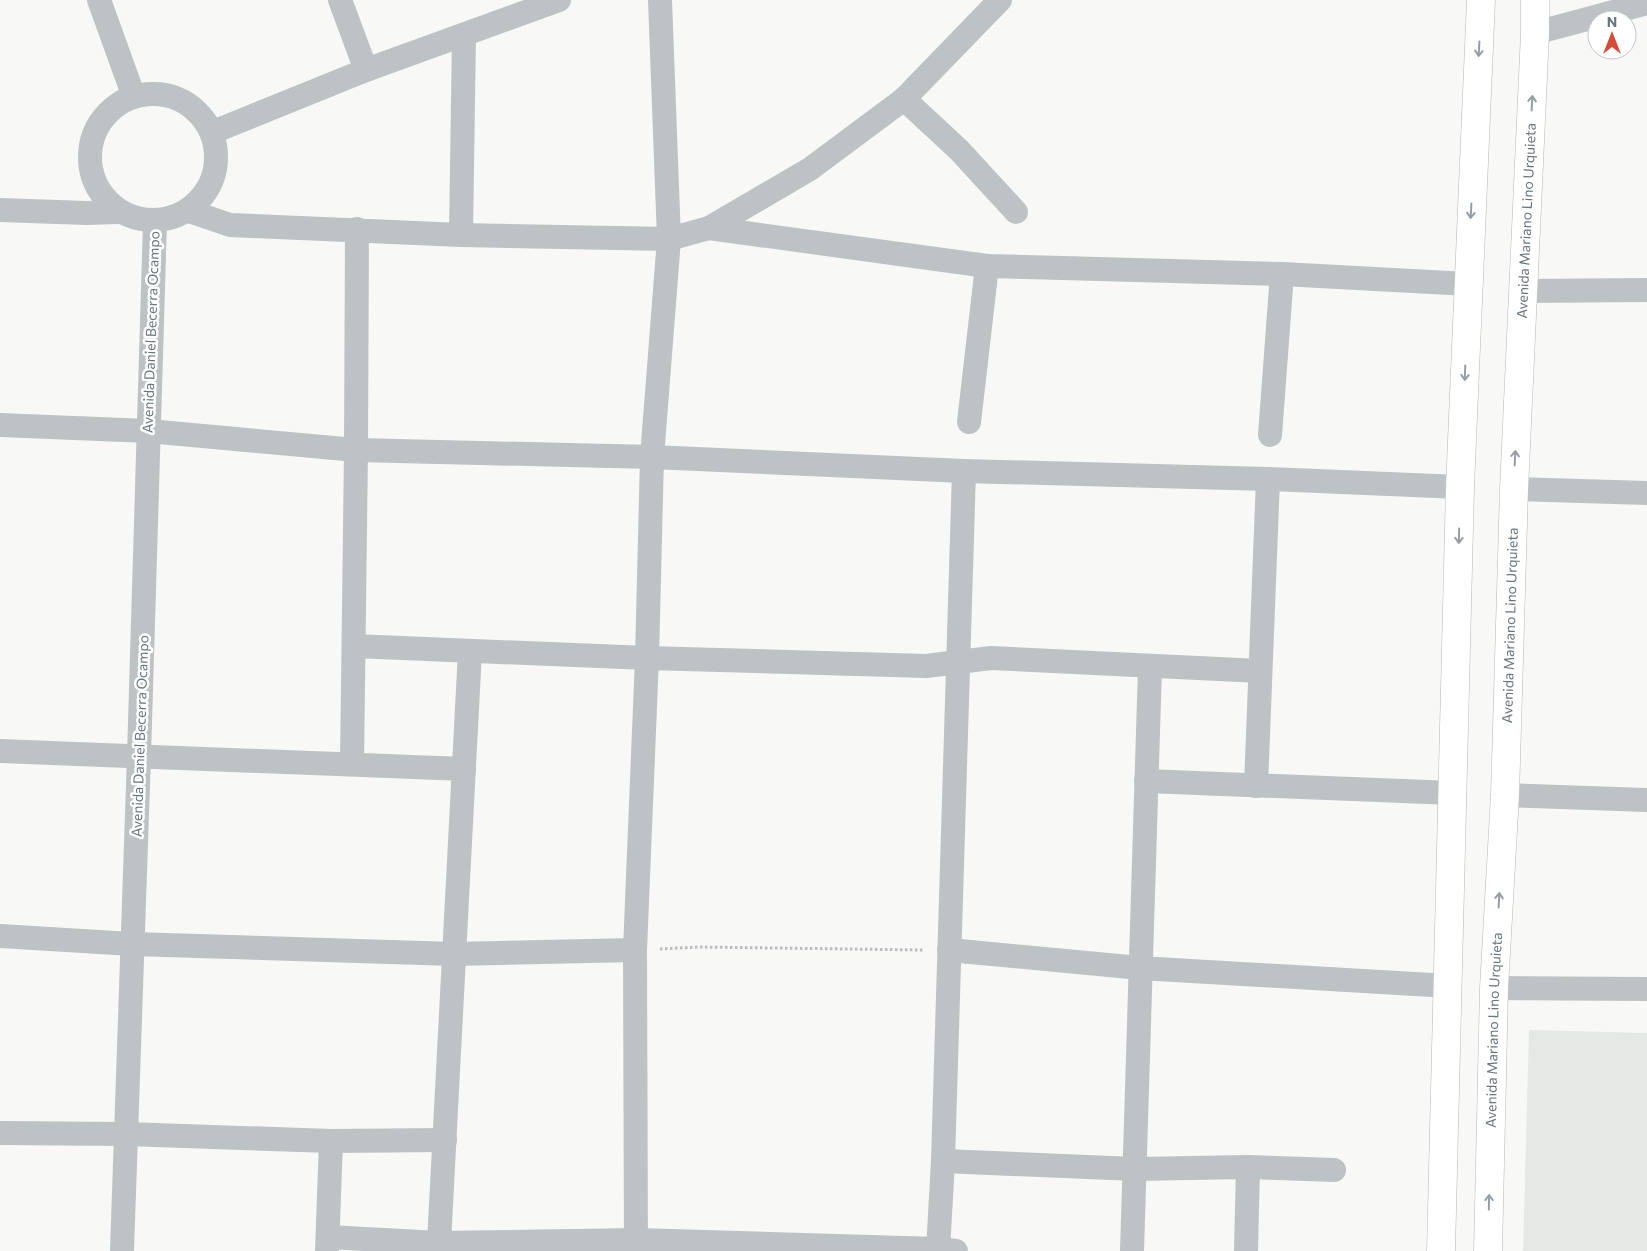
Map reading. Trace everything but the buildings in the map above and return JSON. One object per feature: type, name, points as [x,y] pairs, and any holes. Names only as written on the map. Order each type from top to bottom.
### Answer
[{"type":"main road","points":[[1441,1251],[1460,487],[1481,0]]},
{"type":"main road","name":"Avenida Mariano Lino Urquieta","points":[[1488,1251],[1494,988],[1505,795],[1514,489],[1535,0]]},
{"type":"street","points":[[99,0],[134,97]]},
{"type":"street","points":[[340,0],[366,70]]},
{"type":"street","points":[[213,132],[366,70],[559,0]]},
{"type":"street","points":[[636,1245],[635,950],[647,658],[652,458],[669,240],[660,0]]},
{"type":"street","points":[[189,210],[230,225],[461,235],[669,240],[709,228],[810,169],[904,99],[1000,0]]},
{"type":"street","points":[[1535,33],[1647,3]]},
{"type":"street","points":[[461,235],[464,35]]},
{"type":"street","points":[[0,210],[86,213],[119,212],[154,222],[189,210],[206,195],[215,176],[218,154],[213,132],[200,113],[180,99],[157,94],[134,97],[112,108],[97,127],[89,150],[91,174],[101,195],[119,212]]},
{"type":"street","points":[[904,99],[959,150],[1016,212]]},
{"type":"street","name":"Avenida Daniel Becerra Ocampo","points":[[122,1251],[139,756],[154,222]]},
{"type":"street","points":[[709,228],[987,266],[1282,274],[1468,284]]},
{"type":"street","points":[[352,764],[357,229]]},
{"type":"street","points":[[969,422],[987,266]]},
{"type":"street","points":[[1270,435],[1282,274]]},
{"type":"street","points":[[1524,291],[1647,290]]},
{"type":"street","points":[[0,426],[148,431],[356,450],[652,458],[964,471],[1268,478],[1460,487]]},
{"type":"street","points":[[331,1141],[327,1244],[438,1243],[944,1250],[943,1161],[964,471]]},
{"type":"street","points":[[1256,786],[1268,478]]},
{"type":"street","points":[[1514,489],[1647,493]]},
{"type":"street","points":[[354,646],[647,658],[926,666],[990,658],[1260,672]]},
{"type":"street","points":[[438,1243],[470,651]]},
{"type":"street","points":[[1132,1251],[1150,667]]},
{"type":"street","points":[[0,752],[464,769]]},
{"type":"street","points":[[1146,781],[1453,793]]},
{"type":"street","points":[[1505,795],[1647,800]]},
{"type":"street","points":[[0,936],[132,944],[454,954],[635,950]]},
{"type":"street","points":[[949,950],[1140,968],[1449,986]]},
{"type":"street","points":[[1494,988],[1647,989]]},
{"type":"street","points":[[0,1133],[126,1134],[331,1141],[445,1140]]},
{"type":"street","points":[[943,1161],[1135,1169],[1248,1167],[1334,1170]]},
{"type":"street","points":[[1246,1251],[1248,1167]]},
{"type":"path","points":[[635,950],[698,947],[949,950]]},
{"type":"shaded area","points":[[1529,1030],[1647,1033],[1647,1251],[1523,1251]]}]
